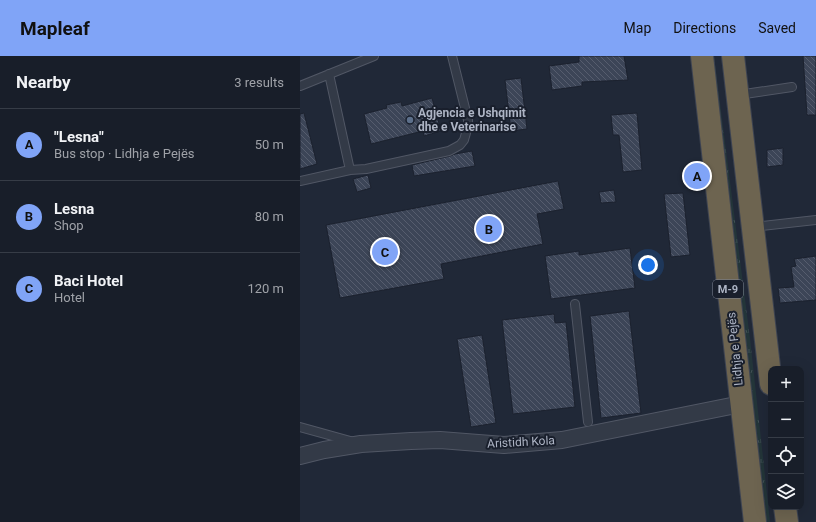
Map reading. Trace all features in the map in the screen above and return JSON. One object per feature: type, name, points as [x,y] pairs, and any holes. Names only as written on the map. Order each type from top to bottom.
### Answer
[{"type":"highway","name":"Lidhja e Pejës","points":[[702,56],[755,522]]},
{"type":"highway","name":"M-9","points":[[733,56],[769,366]]},
{"type":"highway","points":[[785,510],[787,522]]},
{"type":"street","name":"Aristidh Kola","points":[[361,444],[440,440],[504,445],[539,443],[562,440],[742,404]]},
{"type":"street","points":[[300,456],[324,450],[361,444]]},
{"type":"lane","points":[[300,86],[374,56]]},
{"type":"lane","points":[[300,181],[350,170],[366,169],[449,151],[460,145],[467,133],[468,120],[452,56]]},
{"type":"lane","points":[[329,74],[350,170]]},
{"type":"lane","points":[[738,95],[792,87]]},
{"type":"lane","points":[[753,227],[816,220]]},
{"type":"lane","points":[[575,304],[588,422]]},
{"type":"lane","name":"Aristidh Kola","points":[[300,427],[361,444]]},
{"type":"green space","points":[[708,56],[714,56],[750,339],[770,522],[763,522]]},
{"type":"building","points":[[579,56],[624,56],[628,80],[582,82],[582,86],[552,90],[549,66],[579,62]]},
{"type":"building","points":[[803,56],[816,56],[816,115],[807,115]]},
{"type":"building","points":[[521,78],[527,129],[511,131],[505,80]]},
{"type":"building","points":[[432,98],[441,131],[424,136],[423,131],[371,144],[364,114],[387,108],[386,105],[401,102],[402,106]]},
{"type":"building","points":[[304,113],[317,164],[300,169],[300,114]]},
{"type":"building","points":[[637,113],[642,170],[623,172],[619,135],[613,135],[611,115]]},
{"type":"building","points":[[783,148],[783,165],[767,167],[767,150]]},
{"type":"building","points":[[472,151],[475,166],[414,176],[412,165]]},
{"type":"building","points":[[368,175],[371,188],[357,192],[353,179]]},
{"type":"building","points":[[558,181],[564,209],[537,214],[543,244],[441,264],[444,279],[340,298],[326,225]]},
{"type":"building","points":[[614,190],[616,202],[601,203],[599,192]]},
{"type":"building","points":[[683,193],[690,255],[671,257],[664,194]]},
{"type":"building","points":[[630,248],[635,288],[551,299],[545,256],[579,251],[579,255]]},
{"type":"building","points":[[816,256],[816,300],[780,303],[778,288],[794,287],[791,267],[796,266],[794,259]]},
{"type":"building","points":[[629,311],[641,413],[601,418],[590,316]]},
{"type":"building","points":[[554,314],[555,323],[566,322],[575,407],[513,414],[502,320]]},
{"type":"building","points":[[482,335],[496,423],[471,427],[457,339]]},
{"type":"place","name":"Agjencia e Ushqimit dhe e Veterinarise","points":[[410,120]]},
{"type":"place","name":"\"Lesna\"","points":[[697,176]]},
{"type":"place","name":"Lesna","points":[[489,229]]},
{"type":"place","name":"Baci Hotel","points":[[385,252]]}]
